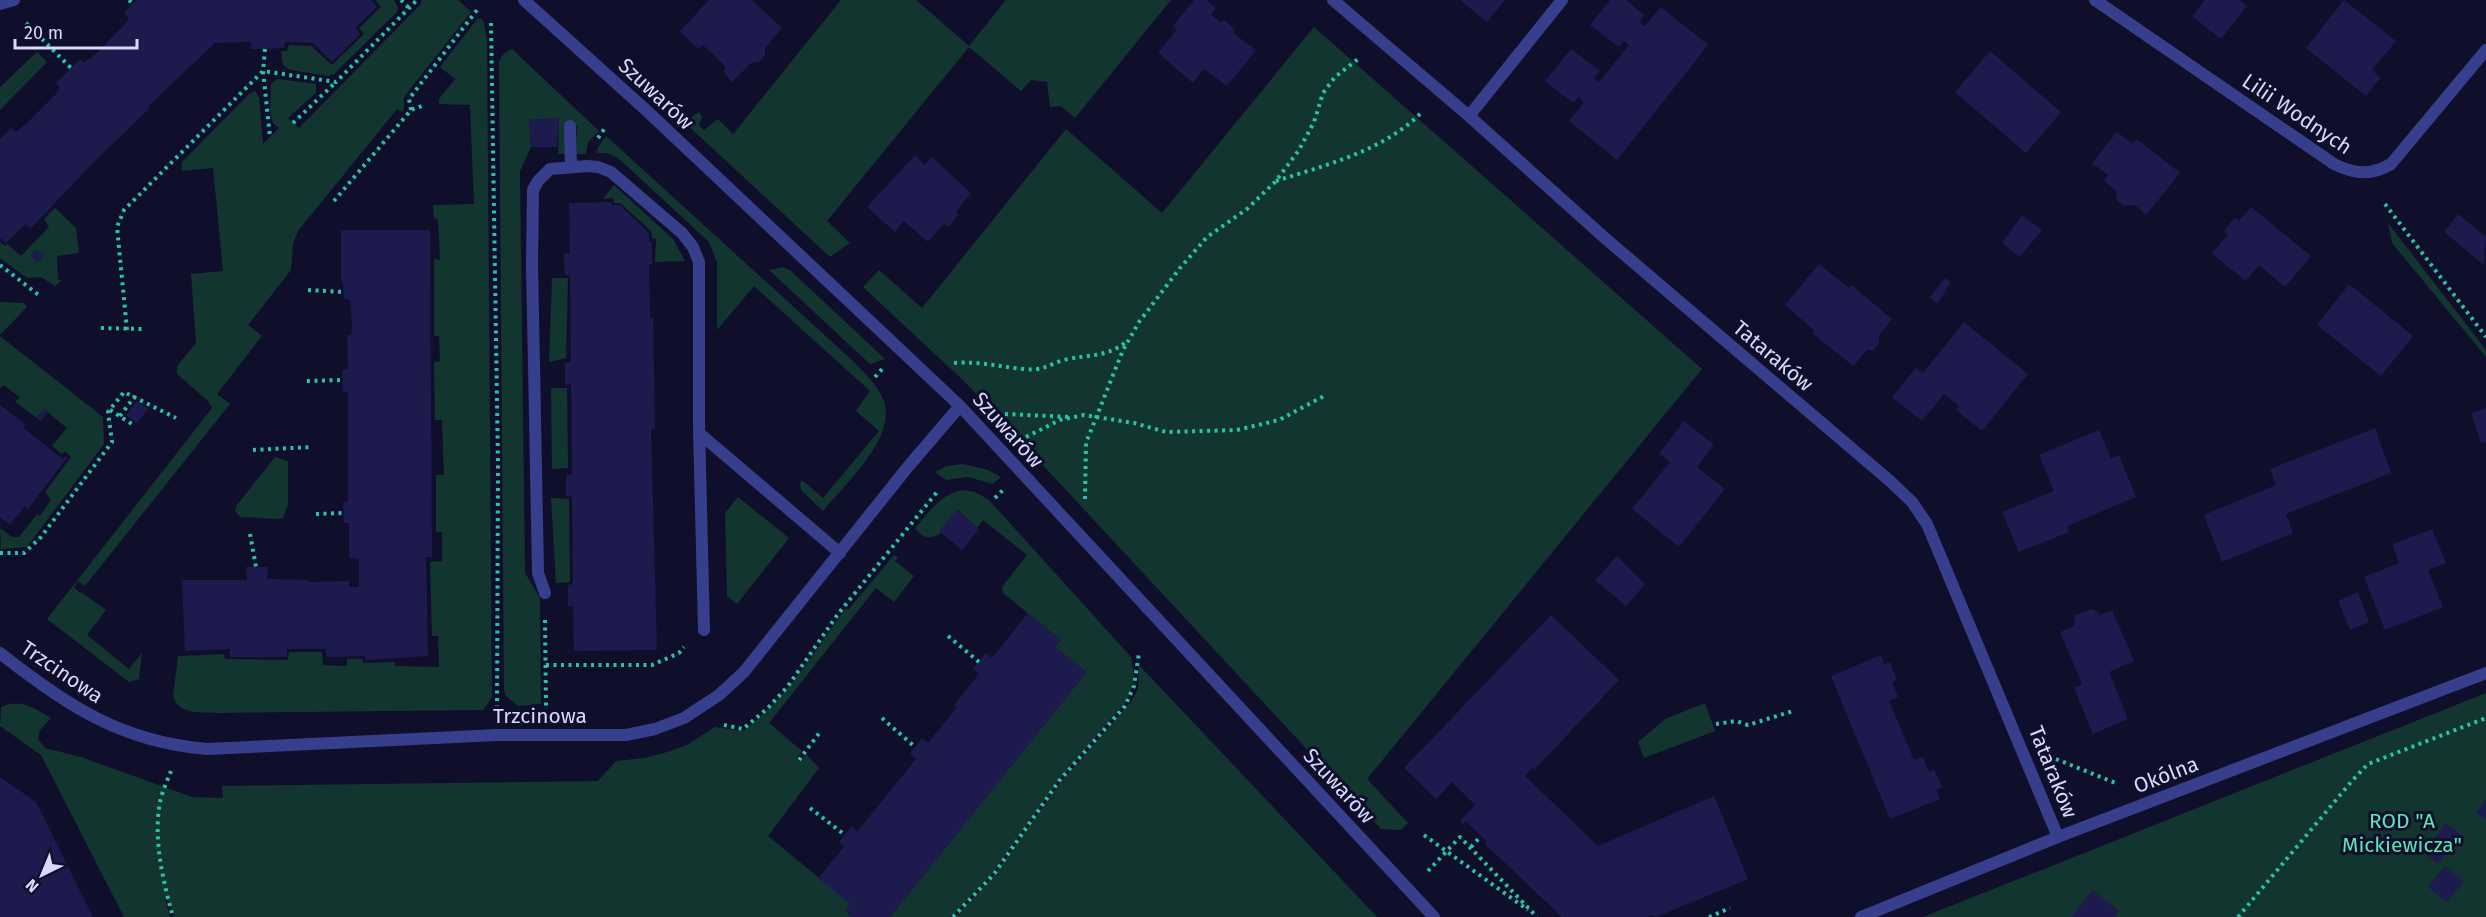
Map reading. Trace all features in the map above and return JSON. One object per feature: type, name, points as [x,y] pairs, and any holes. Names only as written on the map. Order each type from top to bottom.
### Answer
[{"type":"street","points":[[0,4],[14,0]]},
{"type":"street","name":"Szuwarów","points":[[524,0],[647,111],[963,409],[1434,917]]},
{"type":"street","name":"Tataraków","points":[[1333,0],[1469,116],[1605,239],[1912,502],[1927,524],[2058,837]]},
{"type":"street","points":[[1469,116],[1562,0]]},
{"type":"street","name":"Lilii Wodnych","points":[[2095,0],[2334,164],[2354,172],[2376,171],[2391,164],[2486,50]]},
{"type":"street","points":[[570,126],[571,167]]},
{"type":"street","points":[[545,593],[538,573],[532,264],[533,190],[537,181],[550,169],[596,166],[611,172],[682,233],[697,254],[699,262],[699,433],[704,630]]},
{"type":"street","name":"Trzcinowa","points":[[0,653],[38,682],[92,717],[179,747],[207,749],[497,735],[626,735],[655,729],[684,718],[719,695],[744,672],[908,468],[963,409]]},
{"type":"street","points":[[699,433],[840,553]]},
{"type":"street","name":"Okólna","points":[[1861,917],[2058,837],[2486,673]]},
{"type":"path","points":[[401,0],[409,8]]},
{"type":"path","points":[[293,123],[417,0]]},
{"type":"path","points":[[411,110],[409,99],[477,10]]},
{"type":"path","points":[[491,23],[498,465],[497,735]]},
{"type":"path","points":[[46,43],[70,68]]},
{"type":"path","points":[[265,49],[264,71],[270,137]]},
{"type":"path","points":[[1087,543],[1086,443],[1095,416],[1139,322],[1180,267],[1207,237],[1247,209],[1275,182],[1299,150],[1314,123],[1323,93],[1335,77],[1358,59]]},
{"type":"path","points":[[264,71],[336,82]]},
{"type":"path","points":[[127,330],[118,219],[124,210],[264,71]]},
{"type":"path","points":[[334,201],[411,110],[422,106]]},
{"type":"path","points":[[1275,182],[1356,155],[1411,123],[1421,113]]},
{"type":"path","points":[[600,136],[605,128]]},
{"type":"path","points":[[2385,204],[2486,337]]},
{"type":"path","points":[[0,266],[40,296]]},
{"type":"path","points":[[308,290],[344,292]]},
{"type":"path","points":[[101,328],[143,329]]},
{"type":"path","points":[[920,368],[967,362],[1043,370],[1063,361],[1106,354],[1129,340]]},
{"type":"path","points":[[307,381],[342,380]]},
{"type":"path","points":[[0,553],[24,553],[41,537],[112,442],[108,412],[124,392],[177,418]]},
{"type":"path","points":[[1001,452],[1060,420],[1095,416],[1166,432],[1237,430],[1279,420],[1326,395]]},
{"type":"path","points":[[120,416],[135,396]]},
{"type":"path","points":[[963,409],[1082,417]]},
{"type":"path","points":[[110,410],[135,426]]},
{"type":"path","points":[[254,450],[312,447]]},
{"type":"path","points":[[684,718],[743,729],[756,719],[788,686],[838,615],[937,492]]},
{"type":"path","points":[[316,514],[344,513]]},
{"type":"path","points":[[250,534],[256,567]]},
{"type":"path","points":[[545,593],[546,711]]},
{"type":"path","points":[[546,665],[652,665],[679,653],[695,629],[704,630]]},
{"type":"path","points":[[948,636],[979,662]]},
{"type":"path","points":[[953,917],[994,874],[1059,782],[1125,706],[1134,686],[1139,653]]},
{"type":"path","points":[[1716,724],[1736,721],[1748,725],[1793,711]]},
{"type":"path","points":[[882,718],[915,747]]},
{"type":"path","points":[[2238,917],[2368,764],[2486,718]]},
{"type":"path","points":[[799,760],[820,732]]},
{"type":"path","points":[[173,917],[166,892],[158,837],[160,801],[179,747]]},
{"type":"path","points":[[2049,756],[2122,786]]},
{"type":"path","points":[[810,808],[845,835]]},
{"type":"path","points":[[1424,835],[1537,917]]},
{"type":"path","points":[[1471,848],[1481,836]]},
{"type":"path","points":[[1409,890],[1460,837],[1537,917]]},
{"type":"path","points":[[1709,917],[1730,908]]},
{"type":"green space","points":[[375,0],[394,0],[398,7],[397,12],[334,74],[328,76],[290,70],[283,65],[281,51],[287,51],[289,45],[311,46],[332,65],[364,34],[359,28],[381,7]]},
{"type":"green space","points":[[422,0],[458,0],[471,12],[404,97],[402,112],[397,109],[298,231],[293,244],[291,270],[248,325],[262,336],[217,394],[230,404],[85,586],[78,581],[74,587],[106,610],[87,635],[129,669],[142,653],[139,679],[129,682],[47,619],[212,408],[208,401],[177,374],[177,366],[196,343],[191,274],[223,271],[213,168],[182,171],[182,162],[249,94],[255,91],[259,97],[263,144],[279,128],[273,123],[270,111],[271,84],[278,79],[316,84],[316,93],[288,118],[299,128],[420,5]]},
{"type":"green space","points":[[841,0],[916,0],[969,46],[1006,0],[1171,0],[1075,118],[1061,106],[1050,107],[1047,82],[1031,80],[1021,91],[969,47],[827,221],[850,243],[830,257],[684,122],[699,112],[702,117],[699,125],[704,130],[718,119],[733,134]]},
{"type":"green space","points":[[478,18],[483,20],[487,39],[492,697],[483,710],[216,713],[191,711],[180,707],[173,696],[178,656],[224,654],[225,659],[288,660],[289,652],[322,652],[323,665],[347,666],[347,659],[363,659],[363,663],[395,662],[395,666],[439,667],[438,636],[432,636],[430,562],[442,561],[442,532],[436,532],[436,475],[444,475],[442,420],[435,420],[434,362],[440,361],[439,336],[434,336],[434,259],[440,260],[438,220],[434,218],[433,205],[474,204],[470,105],[439,104],[439,99],[455,79],[440,67]]},
{"type":"green space","points":[[1314,27],[1702,369],[1367,779],[1408,823],[1401,830],[1381,829],[966,383],[863,287],[879,270],[922,308],[1066,129],[1162,213]]},
{"type":"green space","points":[[512,49],[599,131],[588,142],[586,154],[576,154],[577,126],[564,124],[566,154],[558,154],[559,118],[529,120],[531,147],[520,171],[525,573],[540,598],[541,704],[518,706],[506,696],[504,690],[499,62],[504,53]]},
{"type":"green space","points":[[37,52],[47,62],[0,110],[0,87]]},
{"type":"green space","points":[[606,136],[853,361],[881,395],[886,416],[876,445],[823,511],[801,490],[800,484],[802,480],[823,498],[879,431],[856,411],[870,391],[754,286],[717,330],[717,263],[709,242],[618,158],[607,153],[597,153],[598,147]]},
{"type":"green space","points":[[614,185],[673,239],[685,261],[655,262],[656,239],[652,238],[651,231],[620,203],[614,203],[613,198],[603,199]]},
{"type":"green space","points":[[55,208],[76,228],[79,253],[57,256],[58,280],[62,280],[55,286],[41,277],[27,278],[0,258],[0,242],[5,246],[7,244],[21,256],[49,227],[44,219]]},
{"type":"green space","points":[[2388,223],[2486,350],[2486,357],[2392,243]]},
{"type":"green space","points":[[783,267],[790,270],[885,359],[870,364],[769,270]]},
{"type":"green space","points":[[552,278],[568,278],[566,358],[549,362]]},
{"type":"green space","points":[[0,302],[24,303],[27,307],[0,335]]},
{"type":"green space","points":[[0,336],[103,417],[104,444],[27,547],[1,549],[0,528],[12,537],[19,537],[37,514],[40,516],[51,500],[45,492],[71,457],[65,451],[62,454],[52,446],[67,428],[44,409],[37,418],[15,402],[20,397],[3,385],[0,389]]},
{"type":"green space","points":[[551,388],[567,388],[568,468],[552,469]]},
{"type":"green space","points":[[275,457],[288,461],[288,504],[283,518],[240,517],[235,511],[237,505]]},
{"type":"green space","points":[[963,464],[988,470],[1001,477],[993,484],[968,477],[946,480],[935,472],[947,466]]},
{"type":"green space","points":[[962,490],[975,492],[989,500],[1131,657],[1134,675],[1131,692],[1125,703],[1058,781],[993,873],[951,917],[890,917],[1086,672],[1055,647],[1061,640],[1003,593],[1002,587],[1027,555],[983,520],[977,528],[958,510],[940,531],[942,532],[934,537],[924,536],[915,528],[930,510],[948,495]]},
{"type":"green space","points":[[738,497],[789,538],[737,604],[727,596],[725,513]]},
{"type":"green space","points":[[551,498],[569,499],[570,582],[556,583]]},
{"type":"green space","points":[[894,555],[898,557],[895,561],[914,576],[894,602],[876,588],[769,723],[802,751],[796,759],[800,762],[806,754],[819,768],[768,836],[851,904],[845,911],[852,917],[174,917],[170,903],[165,899],[170,917],[124,917],[41,755],[0,726],[1,707],[8,704],[27,705],[51,718],[40,730],[38,739],[45,748],[81,757],[192,797],[223,798],[222,786],[598,781],[616,761],[645,758],[664,753],[687,745],[715,727],[743,731],[786,690],[845,609],[849,609]]},
{"type":"green space","points":[[1139,665],[1377,917],[955,917],[994,875],[1060,783],[1131,702],[1138,689]]},
{"type":"green space","name":"ROD \"A Mickiewicza\"","points":[[2486,693],[2486,917],[1923,917]]},
{"type":"green space","points":[[1705,703],[1715,731],[1644,758],[1638,742],[1665,719]]},
{"type":"building","points":[[137,0],[371,0],[377,7],[355,28],[360,34],[332,62],[313,43],[285,42],[284,48],[251,49],[251,42],[215,43],[149,106],[149,109],[31,228],[25,224],[6,243],[0,238],[0,139],[11,128],[16,132],[57,93],[60,87],[56,83],[80,59],[84,63],[96,54],[125,24],[129,18],[124,13]]},
{"type":"building","points":[[709,0],[752,0],[782,28],[765,48],[765,55],[759,62],[751,63],[732,82],[723,71],[726,67],[703,45],[698,49],[680,31]]},
{"type":"building","points":[[1194,0],[1206,0],[1216,8],[1211,15],[1221,23],[1224,20],[1235,29],[1233,33],[1256,50],[1227,86],[1204,69],[1193,83],[1158,53],[1177,29],[1173,26]]},
{"type":"building","points":[[1460,0],[1505,0],[1487,22]]},
{"type":"building","points":[[1610,0],[1626,0],[1644,15],[1639,22],[1645,26],[1661,7],[1708,45],[1617,160],[1569,121],[1584,102],[1579,97],[1573,103],[1545,81],[1571,49],[1600,71],[1594,78],[1599,82],[1629,45],[1624,41],[1619,47],[1590,25]]},
{"type":"building","points":[[2205,0],[2240,0],[2247,6],[2221,39],[2192,16]]},
{"type":"building","points":[[2344,0],[2396,41],[2372,70],[2380,78],[2366,96],[2306,48]]},
{"type":"building","points":[[1990,51],[2061,112],[2026,153],[1955,92]]},
{"type":"building","points":[[559,118],[557,147],[531,147],[529,120]]},
{"type":"building","points":[[2117,132],[2133,144],[2137,139],[2180,173],[2146,215],[2135,205],[2123,206],[2117,201],[2116,191],[2104,181],[2108,175],[2092,163]]},
{"type":"building","points":[[915,155],[925,165],[932,157],[971,193],[956,212],[959,214],[949,227],[944,224],[928,242],[904,221],[895,232],[867,207]]},
{"type":"building","points":[[612,202],[612,205],[620,205],[649,233],[649,242],[652,242],[652,265],[649,264],[650,318],[653,317],[655,429],[651,429],[657,650],[574,651],[573,606],[568,606],[568,585],[573,584],[572,496],[566,496],[566,475],[572,475],[571,384],[565,385],[565,363],[571,362],[570,275],[565,275],[564,253],[570,253],[569,203]]},
{"type":"building","points":[[2251,207],[2311,256],[2285,287],[2259,265],[2246,281],[2212,254],[2228,234],[2224,231],[2235,217],[2239,221]]},
{"type":"building","points":[[2458,214],[2485,236],[2486,234],[2484,265],[2444,232]]},
{"type":"building","points":[[2022,215],[2042,230],[2020,257],[2002,243]]},
{"type":"building","points":[[341,230],[430,230],[432,557],[426,557],[428,656],[365,660],[365,656],[326,657],[326,649],[287,649],[287,657],[230,657],[230,649],[185,651],[182,580],[247,580],[246,567],[268,567],[267,579],[309,580],[309,582],[349,581],[349,587],[359,587],[359,559],[349,558],[349,523],[344,523],[343,502],[348,502],[348,392],[343,391],[342,370],[348,369],[347,335],[351,335],[352,327],[350,300],[344,299],[343,282],[341,281]]},
{"type":"building","points":[[36,249],[44,256],[37,263],[30,256]]},
{"type":"building","points":[[1819,264],[1849,288],[1851,285],[1892,319],[1879,335],[1879,342],[1874,350],[1867,350],[1853,366],[1812,333],[1814,330],[1785,305]]},
{"type":"building","points":[[1945,278],[1951,282],[1937,304],[1930,297]]},
{"type":"building","points":[[2349,284],[2413,336],[2381,376],[2317,325]]},
{"type":"building","points":[[1964,322],[2028,374],[1982,431],[1956,410],[1959,406],[1944,394],[1922,421],[1892,397],[1916,368],[1923,373]]},
{"type":"building","points":[[137,401],[148,409],[137,423],[126,415]]},
{"type":"building","points":[[0,405],[26,425],[23,428],[63,459],[66,456],[67,458],[28,509],[25,506],[10,525],[0,517]]},
{"type":"building","points":[[2486,408],[2486,442],[2481,443],[2471,413]]},
{"type":"building","points":[[44,409],[49,411],[41,421],[37,418]]},
{"type":"building","points":[[1684,421],[1714,445],[1697,467],[1725,489],[1679,547],[1632,509],[1670,462],[1659,454]]},
{"type":"building","points":[[2375,428],[2391,473],[2286,514],[2293,533],[2222,562],[2204,515],[2276,485],[2270,469]]},
{"type":"building","points":[[2099,430],[2111,458],[2119,455],[2136,497],[2067,526],[2069,532],[2019,552],[2002,512],[2054,491],[2039,455]]},
{"type":"building","points":[[957,510],[979,529],[962,550],[939,531]]},
{"type":"building","points":[[2432,529],[2446,563],[2428,570],[2443,607],[2385,630],[2364,577],[2399,563],[2392,544]]},
{"type":"building","points":[[1617,556],[1645,584],[1626,606],[1595,580]]},
{"type":"building","points":[[2358,592],[2369,622],[2350,630],[2338,601]]},
{"type":"building","points":[[2091,609],[2099,615],[2112,610],[2134,661],[2109,672],[2128,719],[2093,734],[2074,688],[2082,684],[2060,632],[2074,626],[2075,615]]},
{"type":"building","points":[[1028,613],[1061,640],[1055,647],[1087,672],[890,917],[852,917],[845,911],[851,904],[818,878],[844,847],[839,842],[852,826],[857,832],[916,759],[910,754],[922,738],[928,743],[957,707],[954,705],[979,674],[973,669],[986,653],[992,658]]},
{"type":"building","points":[[1551,615],[1619,680],[1534,770],[1532,768],[1525,776],[1598,846],[1714,796],[1748,879],[1656,917],[1652,915],[1647,917],[1562,917],[1485,844],[1487,842],[1466,821],[1463,824],[1460,821],[1475,805],[1452,782],[1436,799],[1404,768]]},
{"type":"building","points":[[1881,655],[1884,664],[1890,662],[1897,680],[1892,682],[1898,697],[1889,701],[1914,760],[1923,757],[1929,772],[1934,769],[1942,787],[1936,790],[1940,799],[1890,819],[1831,676]]},
{"type":"building","points":[[0,777],[36,802],[93,917],[0,917]]},
{"type":"building","points":[[2486,799],[2486,820],[2476,813]]},
{"type":"building","points":[[2446,823],[2462,835],[2438,864],[2423,852]]},
{"type":"building","points":[[2445,866],[2464,882],[2446,902],[2428,887]]},
{"type":"building","points":[[2093,890],[2119,911],[2115,917],[2071,917]]}]
